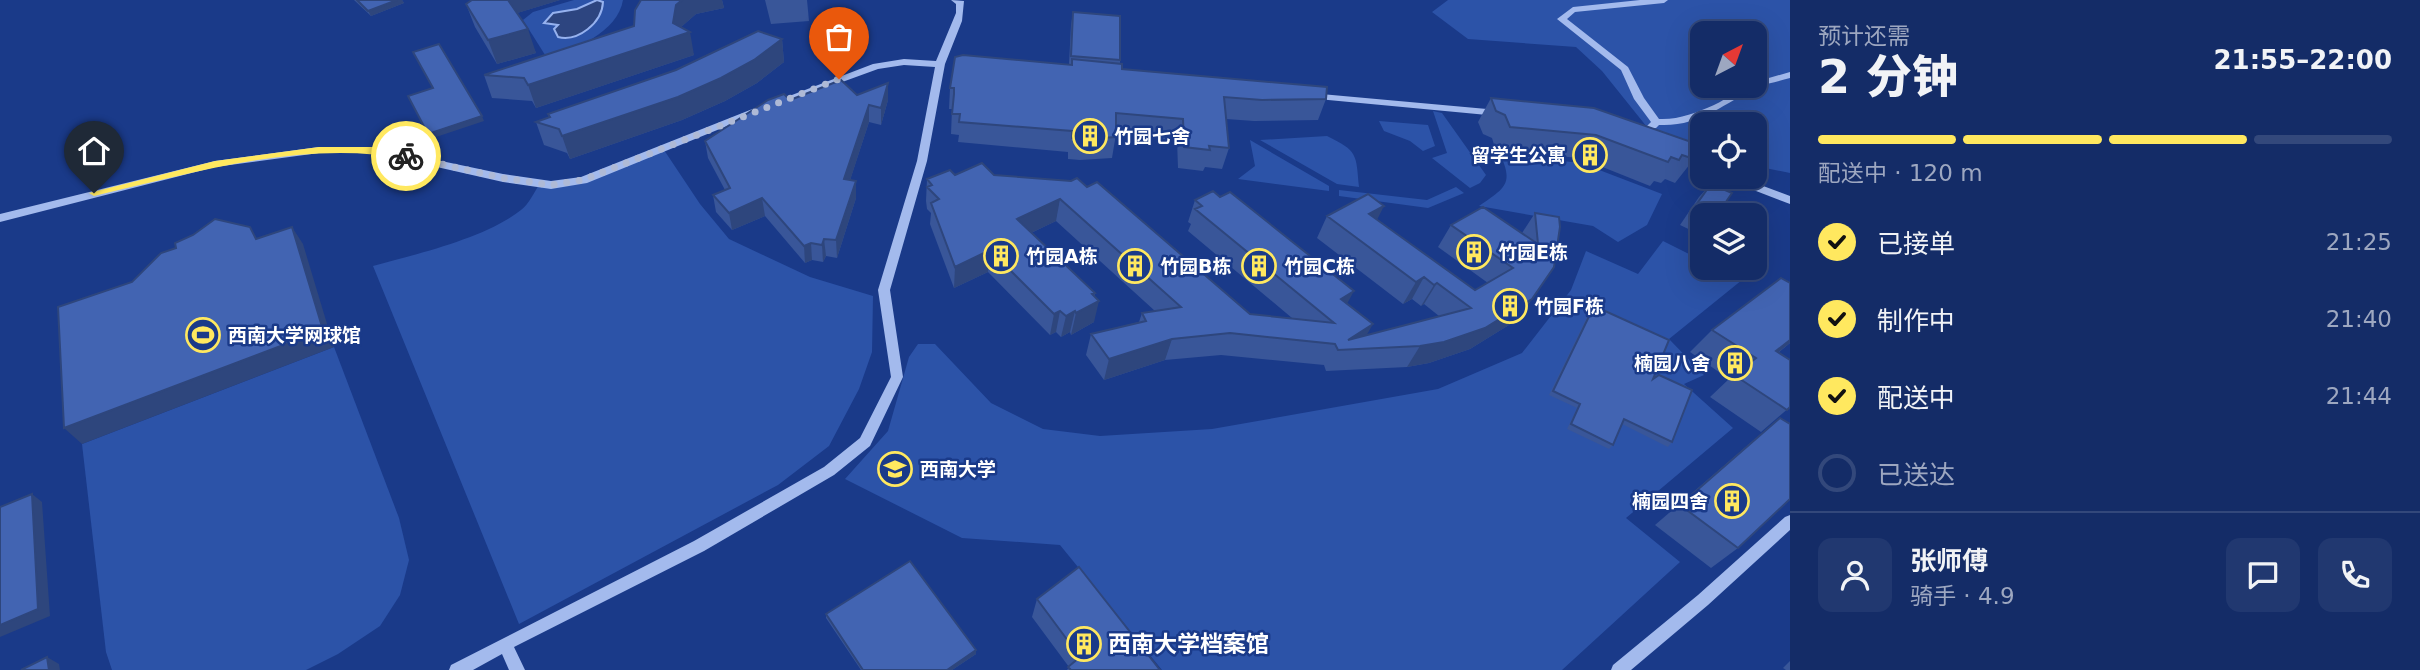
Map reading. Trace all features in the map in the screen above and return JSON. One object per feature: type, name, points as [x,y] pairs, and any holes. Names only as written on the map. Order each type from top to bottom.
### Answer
[{"type":"lane","points":[[457,670],[699,546],[829,471],[865,442],[897,377],[884,290],[922,161],[942,54],[960,21],[961,3],[956,0]]},
{"type":"lane","points":[[1656,122],[1639,99],[1625,69],[1561,19],[1573,10],[1664,0]]},
{"type":"lane","points":[[0,218],[215,164],[319,150],[375,150],[503,178],[551,185],[583,180],[864,69],[904,62],[954,64]]},
{"type":"lane","points":[[1768,82],[1790,75]]},
{"type":"lane","points":[[1295,94],[1514,114]]},
{"type":"lane","points":[[1656,122],[1676,123],[1734,98]]},
{"type":"lane","points":[[1636,126],[1649,131],[1656,122]]},
{"type":"lane","points":[[1666,153],[1690,162]]},
{"type":"lane","points":[[1761,189],[1790,200]]},
{"type":"lane","points":[[1619,670],[1703,600],[1790,521]]},
{"type":"lane","points":[[505,644],[517,670]]},
{"type":"shaded area","points":[[574,0],[623,0],[613,21],[604,30],[582,45],[547,58],[523,20],[533,12]]},
{"type":"shaded area","points":[[597,0],[603,2],[602,10],[594,24],[581,34],[558,37],[554,29],[558,25],[544,23],[553,13],[577,9]]},
{"type":"shaded area","points":[[1448,0],[1790,0],[1790,173],[1767,168],[1767,112],[1690,112],[1690,147],[1655,137],[1602,71],[1576,47],[1468,39],[1432,12]]},
{"type":"shaded area","points":[[1433,111],[1442,113],[1486,175],[1480,183],[1470,188],[1432,158],[1447,153]]},
{"type":"shaded area","points":[[1379,121],[1428,125],[1435,146],[1423,151],[1410,141],[1384,131]]},
{"type":"shaded area","points":[[1327,136],[1345,146],[1354,155],[1359,187],[1337,184],[1260,140]]},
{"type":"shaded area","points":[[1250,140],[1329,186],[1329,191],[1238,179],[1255,166]]},
{"type":"shaded area","points":[[662,147],[700,204],[729,239],[810,277],[873,296],[872,352],[859,389],[829,446],[778,485],[519,624],[373,266],[450,244],[489,229],[524,207],[540,183],[583,180]]},
{"type":"shaded area","points":[[1500,154],[1581,163],[1662,194],[1647,225],[1618,242],[1593,226],[1479,206],[1501,190],[1504,184],[1506,172]]},
{"type":"shaded area","points":[[1456,187],[1464,193],[1428,208],[1339,196],[1339,190],[1427,200]]},
{"type":"shaded area","points":[[1663,241],[1690,254],[1690,280],[1742,280],[1669,339],[1704,375],[1684,384],[1733,428],[1626,518],[1680,562],[1562,670],[1162,670],[1060,545],[962,538],[845,479],[888,431],[909,357],[918,344],[935,344],[991,403],[1043,429],[1100,436],[1212,429],[1438,389],[1522,353],[1571,290],[1586,251],[1638,274]]},
{"type":"shaded area","points":[[334,347],[399,518],[409,560],[400,595],[380,626],[338,654],[306,670],[112,670],[106,652],[82,444]]},
{"type":"building","points":[[357,0],[397,0],[368,11]]},
{"type":"building","points":[[472,0],[508,0],[528,29],[488,40],[466,4]]},
{"type":"building","points":[[641,0],[682,0],[676,5],[673,23],[690,32],[528,85],[524,78],[484,75],[634,26],[635,10]]},
{"type":"building","points":[[1073,12],[1120,16],[1120,60],[1071,56]]},
{"type":"building","points":[[758,31],[782,39],[754,60],[678,97],[562,136],[559,129],[536,122],[550,117],[548,114],[676,70]]},
{"type":"building","points":[[439,44],[482,116],[428,134],[408,96],[433,88],[413,52]]},
{"type":"building","points":[[963,55],[1072,65],[1072,59],[1122,64],[1122,69],[1327,87],[1326,99],[1262,100],[1224,97],[1229,148],[1209,146],[1210,150],[1184,147],[1183,119],[1116,113],[1116,137],[1072,138],[1072,131],[959,122],[960,114],[952,114],[954,88],[950,88],[955,57]]},
{"type":"building","points":[[841,80],[857,95],[888,83],[881,108],[869,105],[844,179],[856,181],[836,240],[824,239],[822,245],[811,243],[804,246],[762,198],[729,213],[713,195],[730,188],[705,141],[768,100],[784,94],[790,100]]},
{"type":"building","points":[[1491,98],[1594,108],[1690,142],[1690,158],[1682,155],[1679,160],[1671,157],[1668,162],[1596,135],[1510,127],[1505,115],[1496,111]]},
{"type":"building","points":[[982,163],[994,175],[1071,181],[1077,178],[1087,187],[1097,182],[1250,314],[1334,323],[1195,209],[1202,206],[1195,200],[1213,191],[1220,197],[1230,192],[1354,291],[1341,299],[1373,324],[1348,340],[1471,308],[1437,283],[1434,285],[1424,277],[1416,282],[1327,216],[1368,194],[1384,206],[1369,214],[1475,290],[1513,268],[1451,225],[1483,207],[1538,244],[1535,213],[1559,217],[1560,227],[1554,267],[1532,299],[1485,328],[1444,342],[1420,346],[1338,350],[1335,344],[1230,333],[1172,339],[1109,359],[1091,334],[1146,321],[1142,313],[1181,307],[1060,199],[1017,219],[1095,293],[1092,294],[1099,301],[1066,316],[1060,311],[1054,314],[990,250],[955,267],[931,203],[939,199],[927,187],[932,185],[927,179],[950,170],[955,175]]},
{"type":"building","points":[[1707,189],[1723,189],[1732,193],[1725,203],[1697,203]]},
{"type":"building","name":"西南大学网球馆","points":[[215,219],[250,227],[256,239],[292,227],[323,330],[64,428],[58,307],[132,282],[161,253],[176,248],[175,243],[193,235]]},
{"type":"building","points":[[1781,278],[1790,283],[1790,340],[1776,351],[1790,360],[1790,407],[1787,410],[1734,375],[1756,358],[1712,330]]},
{"type":"building","points":[[1594,306],[1669,340],[1653,379],[1659,375],[1692,390],[1672,442],[1624,419],[1613,445],[1571,424],[1580,404],[1553,391]]},
{"type":"building","name":"楠园四舍","points":[[1780,418],[1790,424],[1790,499],[1738,548],[1680,505]]},
{"type":"building","points":[[32,494],[38,609],[0,625],[0,507]]},
{"type":"building","points":[[910,561],[976,650],[947,670],[863,670],[826,614]]},
{"type":"building","points":[[1079,567],[1160,670],[1071,670],[1068,667],[1080,657],[1037,599]]},
{"type":"building","points":[[47,657],[49,670],[21,670]]},
{"type":"way so far","points":[[406,156],[503,178],[551,185],[583,180],[839,79]]},
{"type":"place","name":"竹园七舍","points":[[1090,136]]},
{"type":"place","name":"留学生公寓","points":[[1590,155]]},
{"type":"place","name":"竹园E栋","points":[[1474,252]]},
{"type":"place","name":"竹园A栋","points":[[1001,256]]},
{"type":"place","name":"竹园B栋","points":[[1135,266]]},
{"type":"place","name":"竹园C栋","points":[[1259,266]]},
{"type":"place","name":"竹园F栋","points":[[1510,306]]},
{"type":"place","name":"西南大学网球馆","points":[[203,335]]},
{"type":"place","name":"楠园八舍","points":[[1735,363]]},
{"type":"place","name":"西南大学","points":[[895,469]]},
{"type":"place","name":"楠园四舍","points":[[1732,501]]},
{"type":"place","name":"西南大学档案馆","points":[[1084,644]]},
{"type":"route","points":[[94,193],[215,164],[319,150],[375,150],[406,156]]}]
